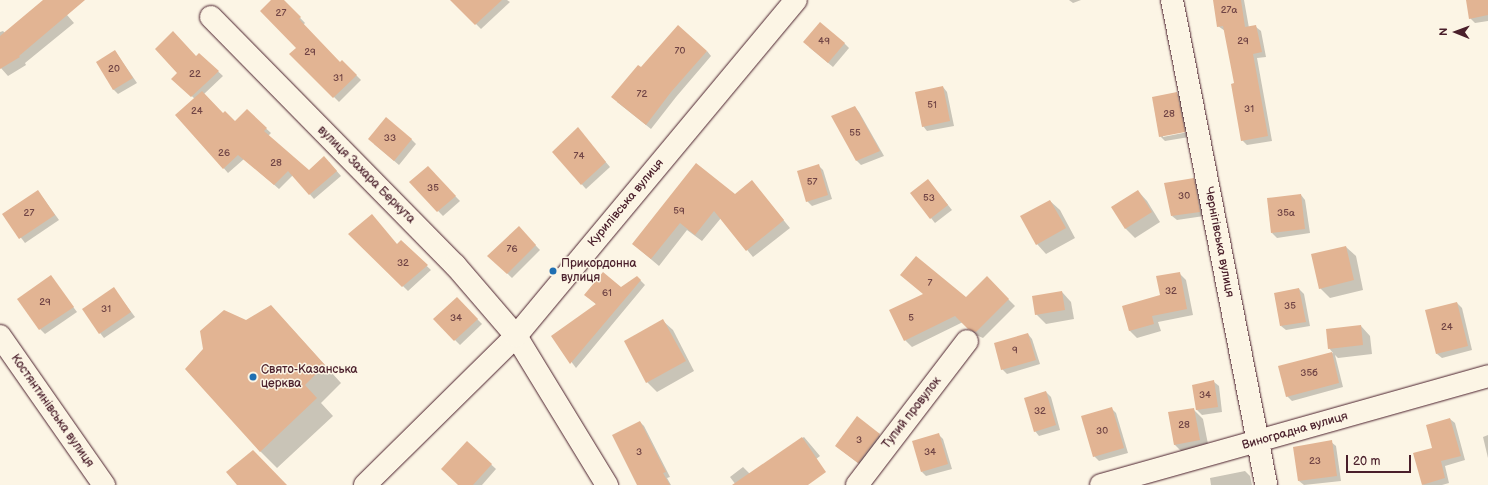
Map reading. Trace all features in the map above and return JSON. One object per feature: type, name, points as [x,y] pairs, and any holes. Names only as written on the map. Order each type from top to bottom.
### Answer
[{"type":"street","name":"Курилівська вулиця","points":[[365,485],[516,336],[796,0]]},
{"type":"street","name":"Чернігівська вулиця","points":[[1172,0],[1266,485]]},
{"type":"street","name":"вулиця Захара Беркута","points":[[211,17],[455,265],[516,336]]},
{"type":"street","name":"Костянтинівська вулиця","points":[[0,336],[104,485]]},
{"type":"street","points":[[516,336],[607,485]]},
{"type":"street","name":"Тупий провулок","points":[[856,485],[967,341]]},
{"type":"street","name":"Виноградна вулиця","points":[[1101,485],[1488,376]]},
{"type":"building","points":[[43,0],[85,0],[19,56],[20,57],[0,69],[0,36]]},
{"type":"building","points":[[271,0],[284,0],[301,17],[299,19],[340,62],[342,60],[357,75],[333,98],[289,54],[296,48],[260,11]]},
{"type":"building","points":[[450,0],[502,0],[475,25]]},
{"type":"building","points":[[1213,0],[1241,0],[1245,27],[1256,25],[1262,52],[1253,54],[1268,136],[1241,141],[1231,84],[1234,83],[1223,26],[1217,27]]},
{"type":"building","points":[[1466,0],[1488,0],[1488,15],[1469,19]]},
{"type":"building","points":[[820,22],[845,43],[828,63],[803,42]]},
{"type":"building","points":[[678,25],[707,51],[671,92],[646,125],[611,97],[638,65],[641,67]]},
{"type":"building","points":[[173,31],[196,56],[199,53],[219,71],[191,97],[171,79],[177,73],[155,49]]},
{"type":"building","points":[[115,50],[133,78],[113,90],[96,62]]},
{"type":"building","points":[[943,86],[950,121],[922,127],[915,92]]},
{"type":"building","points":[[202,91],[223,113],[225,111],[235,121],[247,109],[267,128],[264,131],[309,170],[324,156],[337,171],[309,195],[288,171],[274,185],[238,155],[223,169],[175,115]]},
{"type":"building","points":[[1177,92],[1185,132],[1159,137],[1152,97]]},
{"type":"building","points":[[855,106],[880,151],[856,161],[831,116]]},
{"type":"building","points":[[386,117],[412,139],[394,161],[368,139]]},
{"type":"building","points":[[578,127],[606,162],[581,185],[552,152]]},
{"type":"building","points":[[696,163],[735,194],[752,180],[784,220],[746,251],[714,211],[695,235],[680,223],[651,259],[632,244]]},
{"type":"building","points":[[819,164],[828,195],[806,202],[797,171]]},
{"type":"building","points":[[428,166],[456,196],[437,212],[409,182]]},
{"type":"building","points":[[1194,178],[1200,212],[1171,216],[1164,183]]},
{"type":"building","points":[[928,179],[948,205],[930,219],[910,193]]},
{"type":"building","points":[[38,190],[55,215],[19,239],[2,214]]},
{"type":"building","points":[[1138,190],[1152,212],[1125,229],[1111,207]]},
{"type":"building","points":[[1301,194],[1305,229],[1271,233],[1267,198]]},
{"type":"building","points":[[1050,200],[1066,228],[1036,245],[1020,216]]},
{"type":"building","points":[[372,214],[397,244],[401,240],[428,265],[402,287],[348,234]]},
{"type":"building","points":[[519,226],[536,245],[507,274],[487,256]]},
{"type":"building","points":[[1346,246],[1354,280],[1319,289],[1311,254]]},
{"type":"building","points":[[916,256],[966,297],[987,276],[1009,299],[976,332],[968,329],[955,316],[904,341],[889,310],[923,294],[900,275]]},
{"type":"building","points":[[603,272],[621,287],[637,276],[641,280],[570,364],[551,336],[596,304],[584,295]]},
{"type":"building","points":[[1180,272],[1187,309],[1152,316],[1154,324],[1129,331],[1122,306],[1160,295],[1156,276]]},
{"type":"building","points":[[51,275],[74,307],[39,330],[17,299]]},
{"type":"building","points":[[114,287],[131,312],[99,334],[82,309]]},
{"type":"building","points":[[1299,288],[1306,322],[1280,326],[1274,293]]},
{"type":"building","points":[[1062,291],[1065,310],[1035,315],[1032,296]]},
{"type":"building","points":[[457,297],[478,319],[454,341],[433,319]]},
{"type":"building","points":[[1457,302],[1468,346],[1436,354],[1425,310]]},
{"type":"building","name":"Свято-Казанська церква","points":[[271,305],[325,365],[305,385],[317,398],[260,452],[185,369],[203,349],[200,331],[224,310],[246,320]]},
{"type":"building","points":[[663,319],[686,361],[646,383],[624,341]]},
{"type":"building","points":[[1361,325],[1363,345],[1328,349],[1326,329]]},
{"type":"building","points":[[1028,333],[1036,360],[1001,370],[994,343]]},
{"type":"building","points":[[1332,352],[1339,383],[1286,397],[1278,366]]},
{"type":"building","points":[[1214,380],[1218,407],[1196,410],[1192,385]]},
{"type":"building","points":[[1046,391],[1056,425],[1034,432],[1024,398]]},
{"type":"building","points":[[1112,407],[1124,448],[1093,457],[1081,416]]},
{"type":"building","points":[[1194,408],[1200,440],[1174,445],[1168,412]]},
{"type":"building","points":[[857,416],[880,434],[858,463],[835,446]]},
{"type":"building","points":[[1450,418],[1461,456],[1441,461],[1445,478],[1422,485],[1413,453],[1432,448],[1426,425]]},
{"type":"building","points":[[640,421],[666,472],[663,473],[670,485],[637,485],[612,435]]},
{"type":"building","points":[[939,433],[948,464],[921,472],[912,441]]},
{"type":"building","points":[[802,437],[826,472],[808,485],[732,485]]},
{"type":"building","points":[[1332,440],[1337,476],[1298,481],[1293,447]]},
{"type":"building","points":[[467,441],[492,464],[473,485],[458,485],[441,469]]},
{"type":"building","points":[[253,450],[287,485],[237,485],[226,472]]},
{"type":"place","name":"Прикордонна вулиця","points":[[553,271]]},
{"type":"place","name":"Свято-Казанська церква","points":[[253,377]]}]
